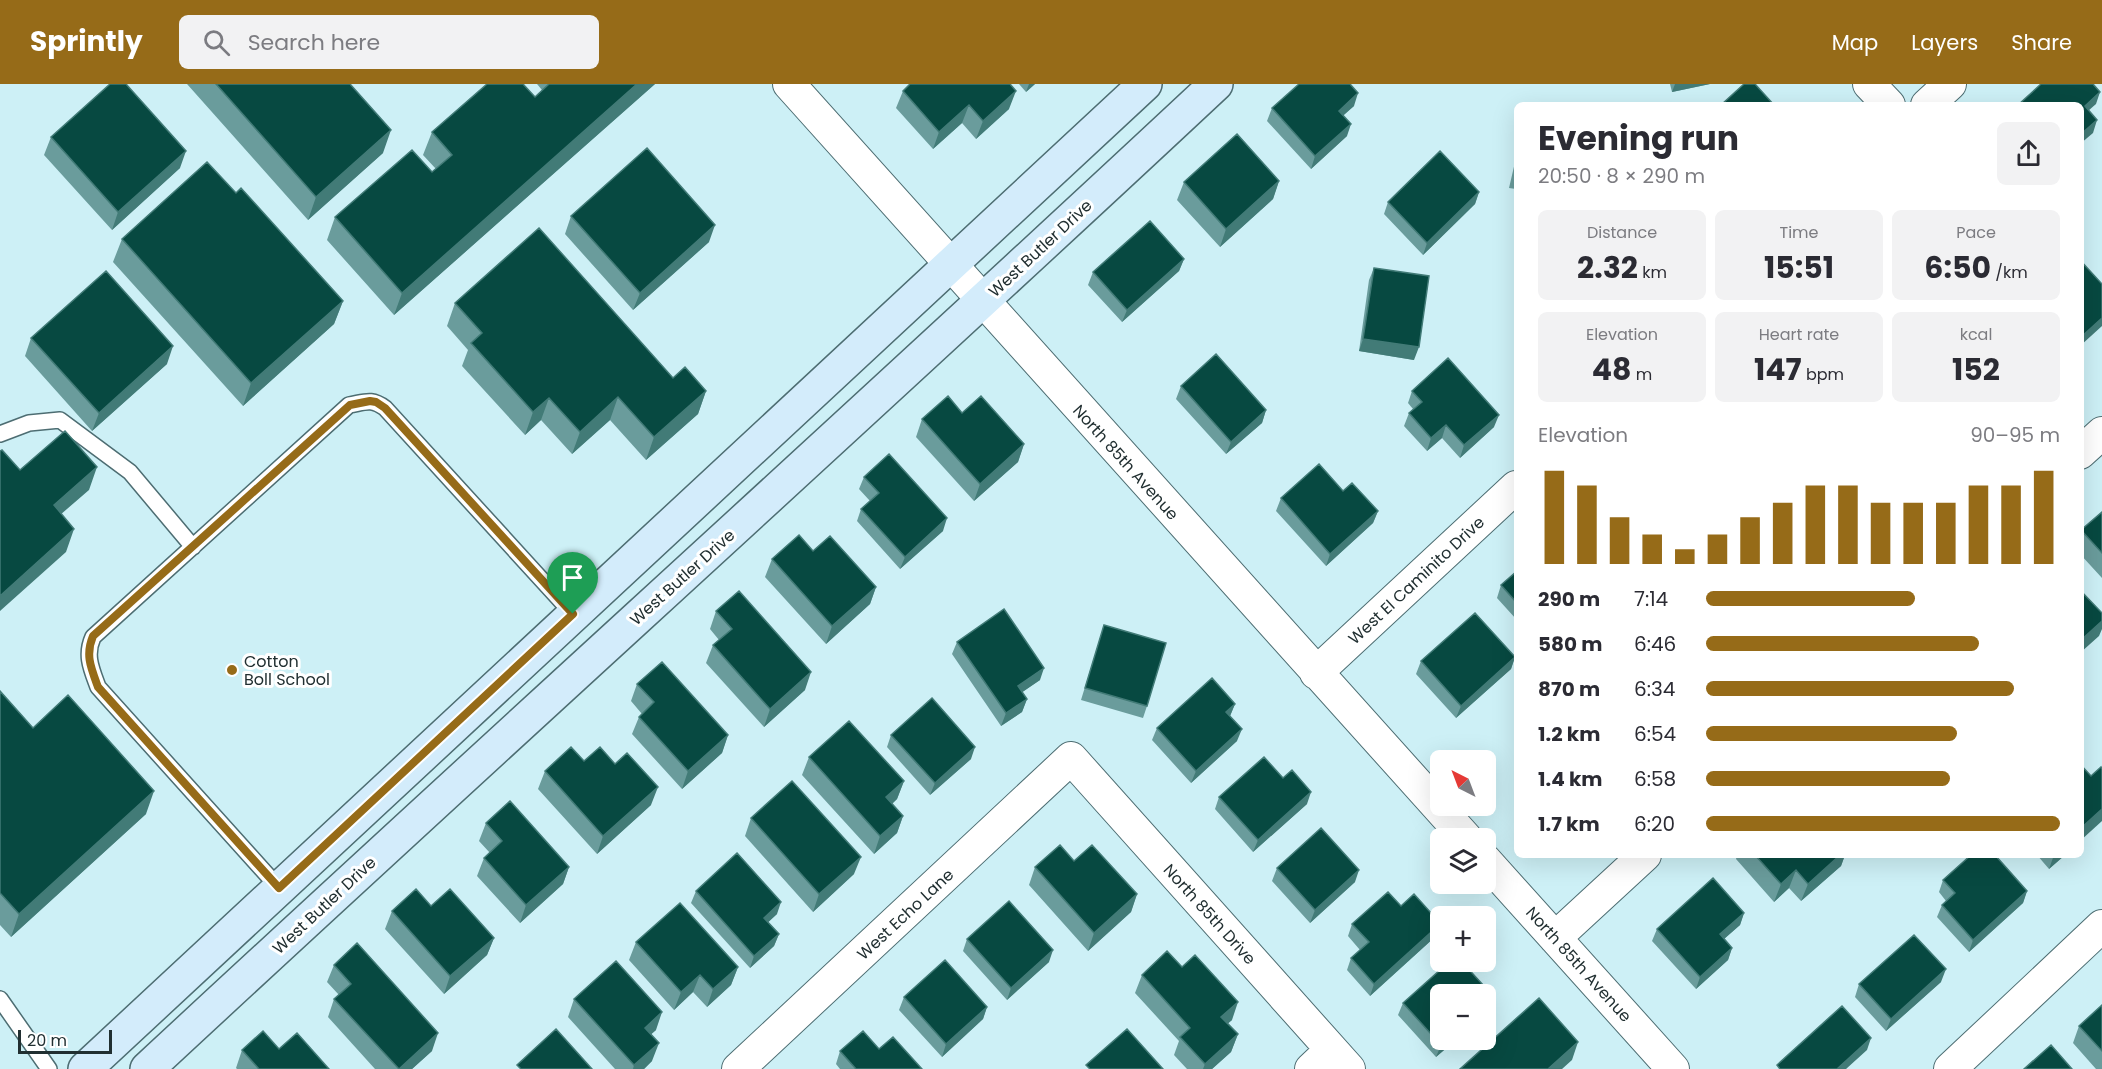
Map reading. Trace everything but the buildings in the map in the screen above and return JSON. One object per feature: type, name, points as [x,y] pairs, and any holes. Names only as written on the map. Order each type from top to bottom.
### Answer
[{"type":"street","name":"North 85th Avenue","points":[[789,84],[1457,828]]},
{"type":"street","points":[[85,1069],[1145,84]]},
{"type":"street","name":"West Butler Drive","points":[[147,1069],[382,850],[983,302],[1216,84]]},
{"type":"street","points":[[1869,84],[1886,102]]},
{"type":"street","points":[[1930,102],[1950,84]]},
{"type":"street","points":[[2084,449],[2102,433]]},
{"type":"street","name":"West El Caminito Drive","points":[[1316,673],[1514,489]]},
{"type":"street","name":"North 85th Drive","points":[[1071,758],[1330,1063]]},
{"type":"street","name":"West Echo Lane","points":[[738,1069],[909,912],[1071,758]]},
{"type":"street","points":[[1555,938],[1642,858]]},
{"type":"street","name":"North 85th Avenue","points":[[1496,872],[1673,1069]]},
{"type":"street","points":[[1950,1069],[2102,926]]},
{"type":"lane","points":[[279,888],[98,687],[89,663],[88,648],[93,636],[350,405],[370,401],[385,408],[573,614]]},
{"type":"lane","points":[[0,434],[29,423],[60,420],[130,472],[193,547]]},
{"type":"lane","points":[[0,999],[49,1069]]},
{"type":"place","name":"Cotton Boll School","points":[[232,670]]},
{"type":"route","points":[[370,401],[385,408],[573,614],[279,888],[98,687],[89,663],[88,648],[93,636],[350,405],[370,401]]}]
